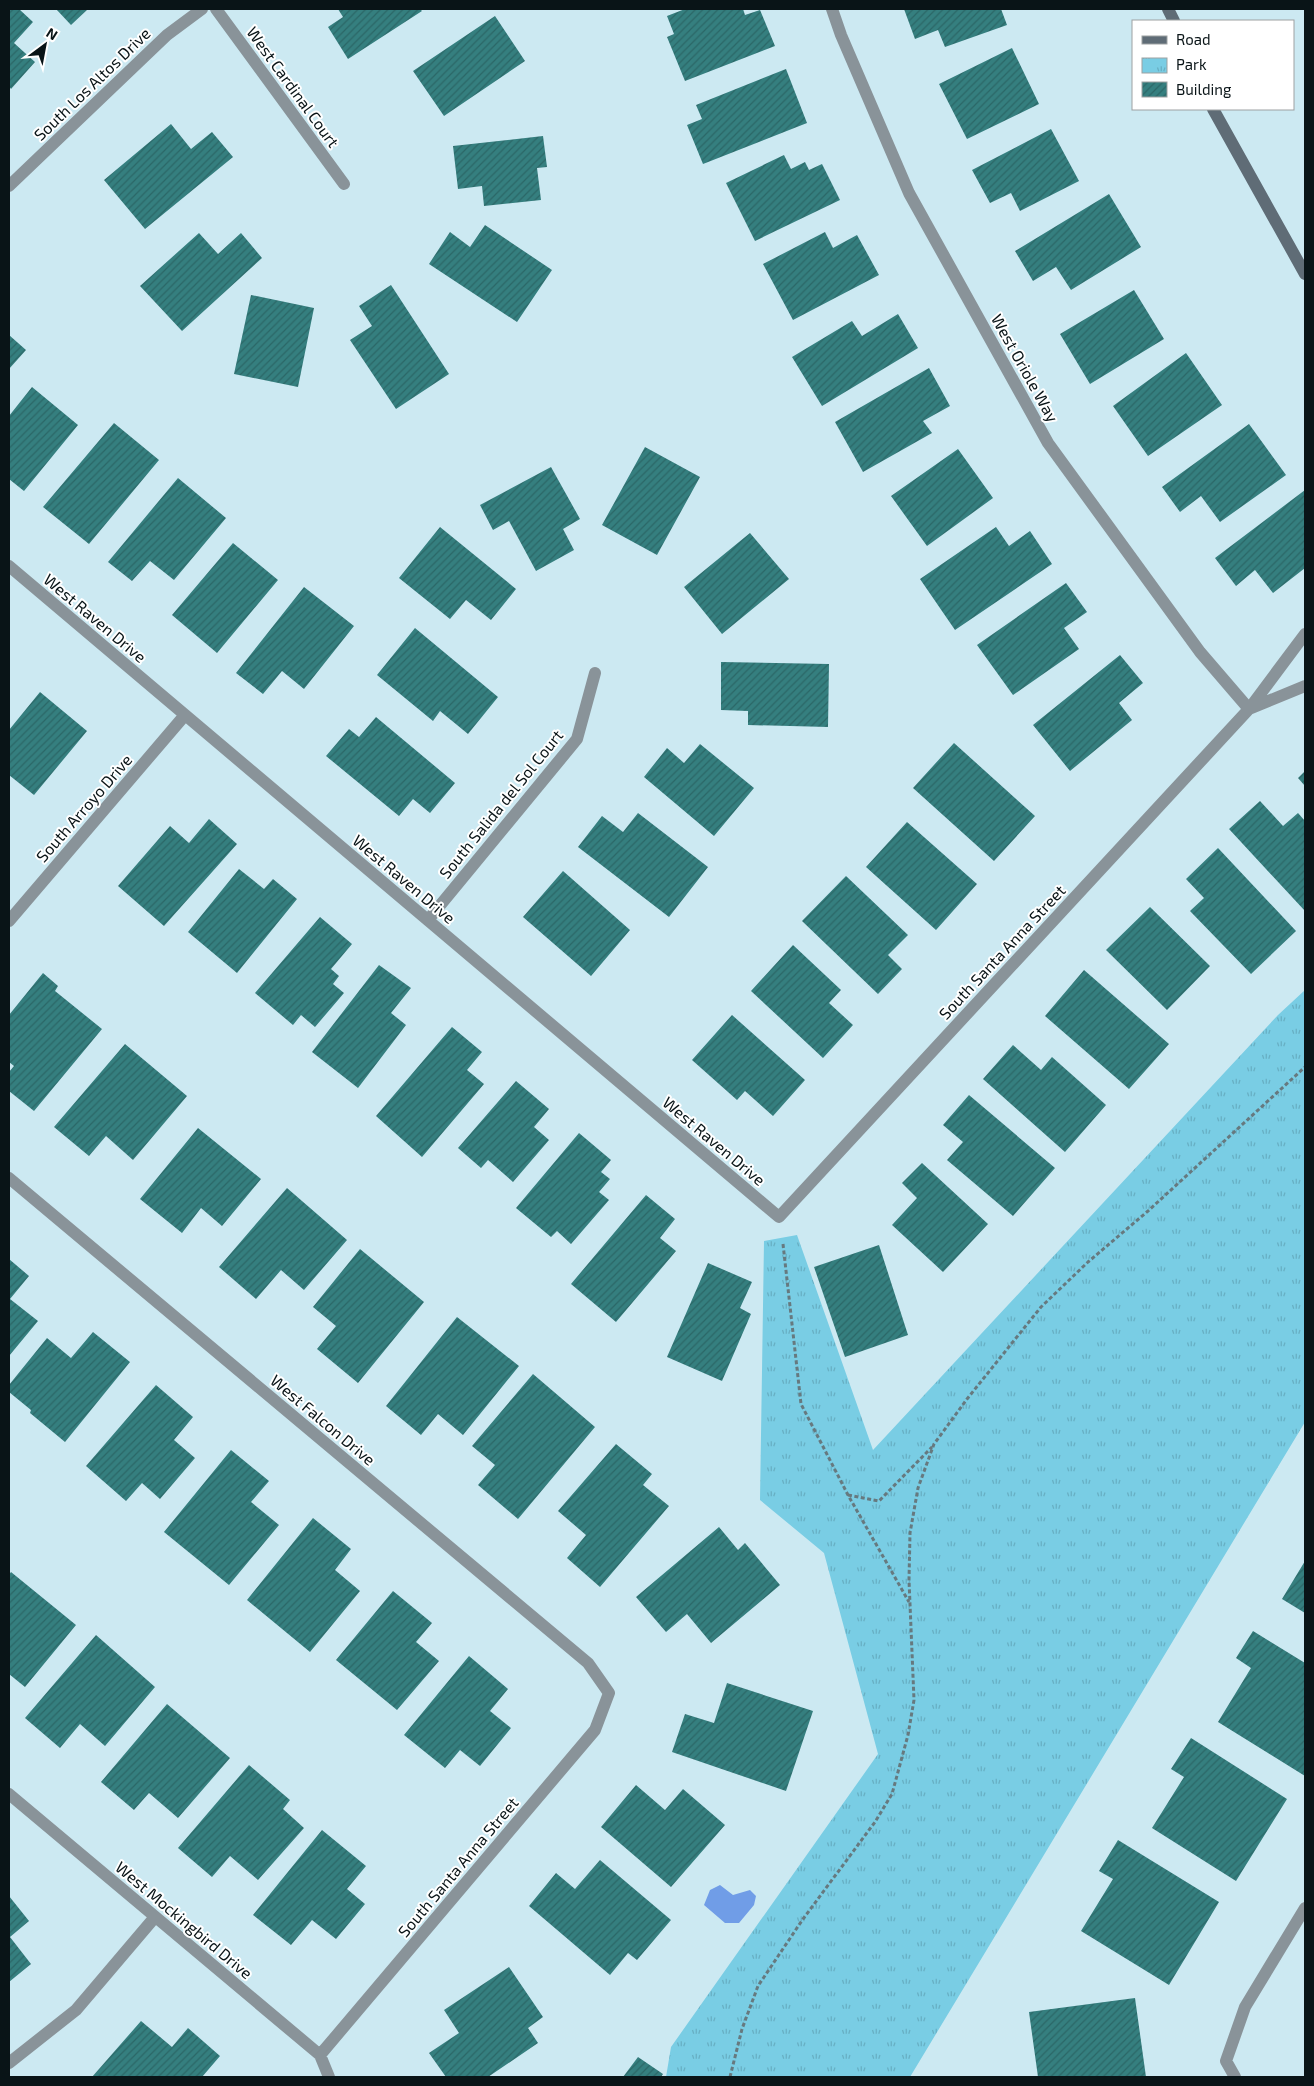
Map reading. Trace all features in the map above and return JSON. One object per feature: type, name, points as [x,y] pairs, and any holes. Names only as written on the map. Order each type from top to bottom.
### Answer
[{"type":"street","name":"South Los Altos Drive","points":[[9,186],[167,35],[202,9]]},
{"type":"street","name":"West Cardinal Court","points":[[216,9],[344,184]]},
{"type":"street","name":"West Oriole Way","points":[[832,9],[840,34],[908,193],[1048,443],[1200,652],[1248,709]]},
{"type":"street","points":[[1214,110],[1305,274]]},
{"type":"street","name":"West Raven Drive","points":[[9,566],[779,1218]]},
{"type":"street","name":"South Santa Anna Street","points":[[779,1218],[1248,709],[1305,634]]},
{"type":"street","name":"South Salida del Sol Court","points":[[428,920],[577,739],[595,673]]},
{"type":"street","name":"South Santa Anna Street","points":[[1248,709],[1305,686]]},
{"type":"street","name":"South Arroyo Drive","points":[[9,921],[184,715]]},
{"type":"street","name":"West Falcon Drive","points":[[9,1178],[588,1664],[609,1693]]},
{"type":"street","name":"South Santa Anna Street","points":[[320,2056],[595,1730],[609,1693]]},
{"type":"street","name":"West Mockingbird Drive","points":[[9,1794],[320,2056],[330,2077]]},
{"type":"street","points":[[1235,2077],[1226,2061],[1245,2008],[1305,1908]]},
{"type":"street","points":[[9,2063],[76,2010],[154,1917]]},
{"type":"path","points":[[848,1495],[879,1502],[934,1444],[967,1399],[1041,1307],[1088,1262],[1148,1211],[1305,1067]]},
{"type":"path","points":[[783,1244],[801,1404],[848,1495],[910,1603]]},
{"type":"path","points":[[730,2077],[742,2029],[758,1986],[803,1919],[875,1822],[892,1794],[908,1735],[914,1700],[910,1603],[912,1524],[918,1488],[934,1444]]},
{"type":"green space","points":[[1305,990],[1305,1422],[910,2077],[666,2077],[671,2047],[878,1754],[824,1553],[760,1500],[764,1241],[797,1235],[873,1450],[1278,1015]]},
{"type":"shaded area","points":[[720,1885],[733,1895],[750,1890],[756,1896],[754,1905],[739,1923],[725,1923],[704,1905],[710,1890]]},
{"type":"building","points":[[9,9],[19,9],[33,22],[14,43],[35,62],[11,89],[9,86]]},
{"type":"building","points":[[56,9],[88,9],[71,25]]},
{"type":"building","points":[[338,9],[420,9],[422,11],[348,59],[328,27],[343,17]]},
{"type":"building","points":[[685,9],[743,9],[745,15],[760,10],[775,46],[685,81],[667,37],[674,34],[667,16]]},
{"type":"building","points":[[904,9],[1001,9],[1007,25],[945,47],[938,30],[915,39]]},
{"type":"building","points":[[495,16],[525,61],[444,116],[413,71]]},
{"type":"building","points":[[1012,48],[1039,104],[967,139],[939,84]]},
{"type":"building","points":[[786,69],[807,123],[703,164],[687,125],[702,119],[696,105]]},
{"type":"building","points":[[171,124],[191,149],[212,132],[233,157],[145,229],[104,180]]},
{"type":"building","points":[[1051,129],[1079,181],[1020,211],[1011,193],[990,203],[972,170]]},
{"type":"building","points":[[543,136],[547,167],[537,168],[541,200],[484,206],[482,186],[458,189],[453,146]]},
{"type":"building","points":[[784,155],[791,169],[805,162],[809,170],[822,164],[840,200],[755,241],[726,183]]},
{"type":"building","points":[[1109,194],[1141,247],[1071,290],[1056,267],[1033,281],[1015,251]]},
{"type":"building","points":[[485,225],[552,270],[517,322],[429,264],[450,232],[470,247]]},
{"type":"building","points":[[825,232],[833,248],[857,235],[879,275],[793,320],[763,264]]},
{"type":"building","points":[[199,233],[218,254],[241,233],[262,258],[182,331],[140,286]]},
{"type":"building","points":[[391,285],[449,374],[396,409],[350,340],[372,326],[359,306]]},
{"type":"building","points":[[1134,290],[1164,339],[1090,384],[1060,334]]},
{"type":"building","points":[[251,295],[314,308],[298,387],[234,374]]},
{"type":"building","points":[[898,314],[918,348],[822,406],[792,357],[852,321],[862,336]]},
{"type":"building","points":[[9,335],[26,350],[9,369]]},
{"type":"building","points":[[1186,353],[1222,405],[1148,456],[1113,406]]},
{"type":"building","points":[[929,368],[950,406],[923,421],[932,433],[863,472],[835,422]]},
{"type":"building","points":[[32,387],[78,425],[24,491],[9,479],[9,416]]},
{"type":"building","points":[[114,423],[159,460],[89,544],[43,507]]},
{"type":"building","points":[[1249,424],[1286,475],[1220,522],[1201,496],[1180,512],[1162,487]]},
{"type":"building","points":[[645,447],[700,477],[657,555],[602,525]]},
{"type":"building","points":[[958,449],[993,498],[927,546],[891,496]]},
{"type":"building","points":[[551,467],[580,519],[563,529],[574,550],[536,571],[509,521],[493,530],[480,505]]},
{"type":"building","points":[[178,478],[226,518],[174,580],[150,561],[132,581],[108,562]]},
{"type":"building","points":[[1305,490],[1305,568],[1273,593],[1255,570],[1236,586],[1215,558]]},
{"type":"building","points":[[440,527],[516,589],[491,620],[466,600],[450,619],[399,578]]},
{"type":"building","points":[[996,527],[1009,546],[1030,531],[1052,564],[955,630],[920,579]]},
{"type":"building","points":[[750,533],[789,579],[722,634],[684,587]]},
{"type":"building","points":[[233,543],[278,580],[217,653],[172,615]]},
{"type":"building","points":[[1066,583],[1087,612],[1064,628],[1079,649],[1013,695],[977,645]]},
{"type":"building","points":[[304,587],[354,626],[304,689],[282,671],[263,694],[236,673]]},
{"type":"building","points":[[415,628],[498,697],[468,734],[440,711],[433,721],[377,675]]},
{"type":"building","points":[[1120,655],[1143,683],[1119,703],[1132,720],[1070,771],[1033,725]]},
{"type":"building","points":[[721,662],[829,664],[828,727],[748,725],[748,711],[721,710]]},
{"type":"building","points":[[40,692],[87,731],[34,795],[9,775],[9,730]]},
{"type":"building","points":[[376,717],[455,783],[430,813],[413,799],[399,816],[326,756],[349,729],[359,737]]},
{"type":"building","points":[[954,743],[1035,816],[994,861],[913,788]]},
{"type":"building","points":[[700,744],[754,788],[714,836],[644,777],[667,748],[684,763]]},
{"type":"building","points":[[1305,771],[1305,786],[1298,778]]},
{"type":"building","points":[[1260,801],[1283,826],[1298,813],[1305,821],[1305,911],[1229,829]]},
{"type":"building","points":[[638,813],[708,867],[669,917],[578,847],[602,816],[623,832]]},
{"type":"building","points":[[209,819],[237,844],[164,926],[118,886],[170,826],[189,843]]},
{"type":"building","points":[[907,822],[977,884],[936,930],[866,867]]},
{"type":"building","points":[[1218,848],[1296,931],[1251,974],[1190,911],[1204,898],[1186,879]]},
{"type":"building","points":[[239,869],[264,889],[273,879],[297,899],[237,973],[188,932]]},
{"type":"building","points":[[563,871],[630,930],[591,976],[523,917]]},
{"type":"building","points":[[846,876],[908,935],[888,955],[902,969],[878,994],[802,921]]},
{"type":"building","points":[[1150,907],[1210,966],[1167,1010],[1106,950]]},
{"type":"building","points":[[320,917],[352,944],[331,969],[339,976],[333,984],[344,993],[315,1027],[301,1015],[293,1025],[255,993]]},
{"type":"building","points":[[793,945],[841,990],[829,1003],[853,1025],[823,1058],[751,991]]},
{"type":"building","points":[[379,965],[411,988],[391,1013],[406,1025],[358,1088],[312,1052]]},
{"type":"building","points":[[1084,970],[1169,1044],[1129,1089],[1045,1016]]},
{"type":"building","points":[[43,973],[58,986],[55,991],[102,1029],[34,1111],[9,1091],[9,1072],[14,1066],[9,1062],[9,1015]]},
{"type":"building","points":[[732,1015],[805,1080],[773,1116],[745,1091],[737,1100],[692,1060]]},
{"type":"building","points":[[452,1027],[482,1052],[467,1070],[484,1084],[422,1157],[376,1116]]},
{"type":"building","points":[[125,1044],[187,1096],[133,1160],[106,1136],[89,1156],[54,1127]]},
{"type":"building","points":[[1013,1045],[1041,1070],[1052,1057],[1106,1105],[1065,1152],[983,1079]]},
{"type":"building","points":[[516,1081],[549,1109],[534,1127],[549,1140],[513,1182],[488,1160],[481,1168],[458,1148]]},
{"type":"building","points":[[969,1095],[1055,1168],[1013,1216],[947,1160],[963,1142],[943,1125]]},
{"type":"building","points":[[198,1128],[261,1179],[222,1226],[201,1208],[182,1233],[140,1199]]},
{"type":"building","points":[[579,1133],[611,1160],[601,1172],[610,1179],[599,1192],[609,1200],[571,1244],[557,1231],[551,1237],[516,1208]]},
{"type":"building","points":[[922,1163],[988,1224],[943,1272],[892,1225],[917,1198],[902,1183]]},
{"type":"building","points":[[287,1188],[347,1240],[304,1290],[281,1270],[256,1299],[219,1267]]},
{"type":"building","points":[[646,1195],[675,1219],[660,1238],[676,1251],[616,1322],[571,1284]]},
{"type":"building","points":[[879,1245],[908,1335],[845,1357],[814,1267]]},
{"type":"building","points":[[360,1249],[424,1302],[358,1383],[317,1349],[336,1326],[313,1307]]},
{"type":"building","points":[[9,1259],[29,1276],[10,1299],[38,1321],[9,1356]]},
{"type":"building","points":[[708,1263],[752,1282],[740,1308],[751,1314],[722,1381],[667,1357]]},
{"type":"building","points":[[457,1317],[519,1366],[463,1435],[438,1414],[421,1435],[386,1406]]},
{"type":"building","points":[[93,1332],[130,1362],[65,1442],[30,1413],[31,1410],[9,1392],[9,1385],[47,1338],[71,1358]]},
{"type":"building","points":[[533,1374],[595,1427],[518,1519],[478,1485],[495,1465],[472,1446]]},
{"type":"building","points":[[156,1385],[193,1417],[174,1440],[195,1458],[160,1499],[142,1483],[126,1501],[86,1466]]},
{"type":"building","points":[[616,1444],[652,1474],[643,1485],[669,1506],[600,1587],[567,1558],[586,1535],[558,1511]]},
{"type":"building","points":[[231,1450],[269,1481],[251,1502],[279,1525],[229,1585],[164,1532]]},
{"type":"building","points":[[313,1518],[351,1549],[335,1570],[360,1591],[310,1652],[247,1600]]},
{"type":"building","points":[[719,1527],[738,1550],[745,1543],[780,1585],[711,1643],[687,1614],[666,1632],[636,1597]]},
{"type":"building","points":[[1305,1561],[1305,1613],[1282,1599]]},
{"type":"building","points":[[11,1572],[76,1625],[25,1687],[9,1674],[9,1575]]},
{"type":"building","points":[[393,1591],[432,1623],[416,1642],[439,1661],[397,1710],[336,1660]]},
{"type":"building","points":[[1253,1631],[1305,1663],[1305,1776],[1218,1722],[1251,1668],[1236,1658]]},
{"type":"building","points":[[96,1635],[155,1687],[105,1746],[80,1724],[60,1748],[25,1718]]},
{"type":"building","points":[[469,1656],[508,1689],[490,1711],[511,1728],[480,1766],[460,1750],[445,1768],[404,1735]]},
{"type":"building","points":[[727,1683],[813,1711],[786,1791],[672,1752],[685,1714],[714,1723]]},
{"type":"building","points":[[167,1704],[230,1758],[178,1818],[149,1793],[134,1810],[101,1782]]},
{"type":"building","points":[[1191,1738],[1287,1799],[1236,1881],[1152,1828],[1184,1777],[1171,1769]]},
{"type":"building","points":[[249,1765],[290,1800],[283,1809],[304,1828],[258,1880],[230,1856],[212,1877],[178,1848]]},
{"type":"building","points":[[636,1785],[665,1810],[683,1789],[725,1825],[671,1887],[601,1827]]},
{"type":"building","points":[[322,1830],[366,1866],[347,1889],[365,1904],[336,1939],[312,1920],[291,1945],[253,1915]]},
{"type":"building","points":[[1118,1840],[1219,1902],[1169,1985],[1081,1931],[1113,1879],[1099,1871]]},
{"type":"building","points":[[600,1860],[671,1920],[637,1960],[628,1953],[610,1975],[529,1906],[556,1873],[575,1889]]},
{"type":"building","points":[[9,1896],[29,1921],[10,1937],[31,1964],[9,1982]]},
{"type":"building","points":[[509,1967],[543,2017],[528,2028],[538,2043],[488,2077],[446,2077],[429,2053],[459,2033],[444,2010]]},
{"type":"building","points":[[1135,1998],[1146,2077],[1038,2077],[1029,2012]]},
{"type":"building","points":[[141,2021],[172,2047],[188,2028],[220,2056],[202,2077],[92,2077]]},
{"type":"building","points":[[638,2057],[663,2074],[661,2077],[623,2077]]}]
